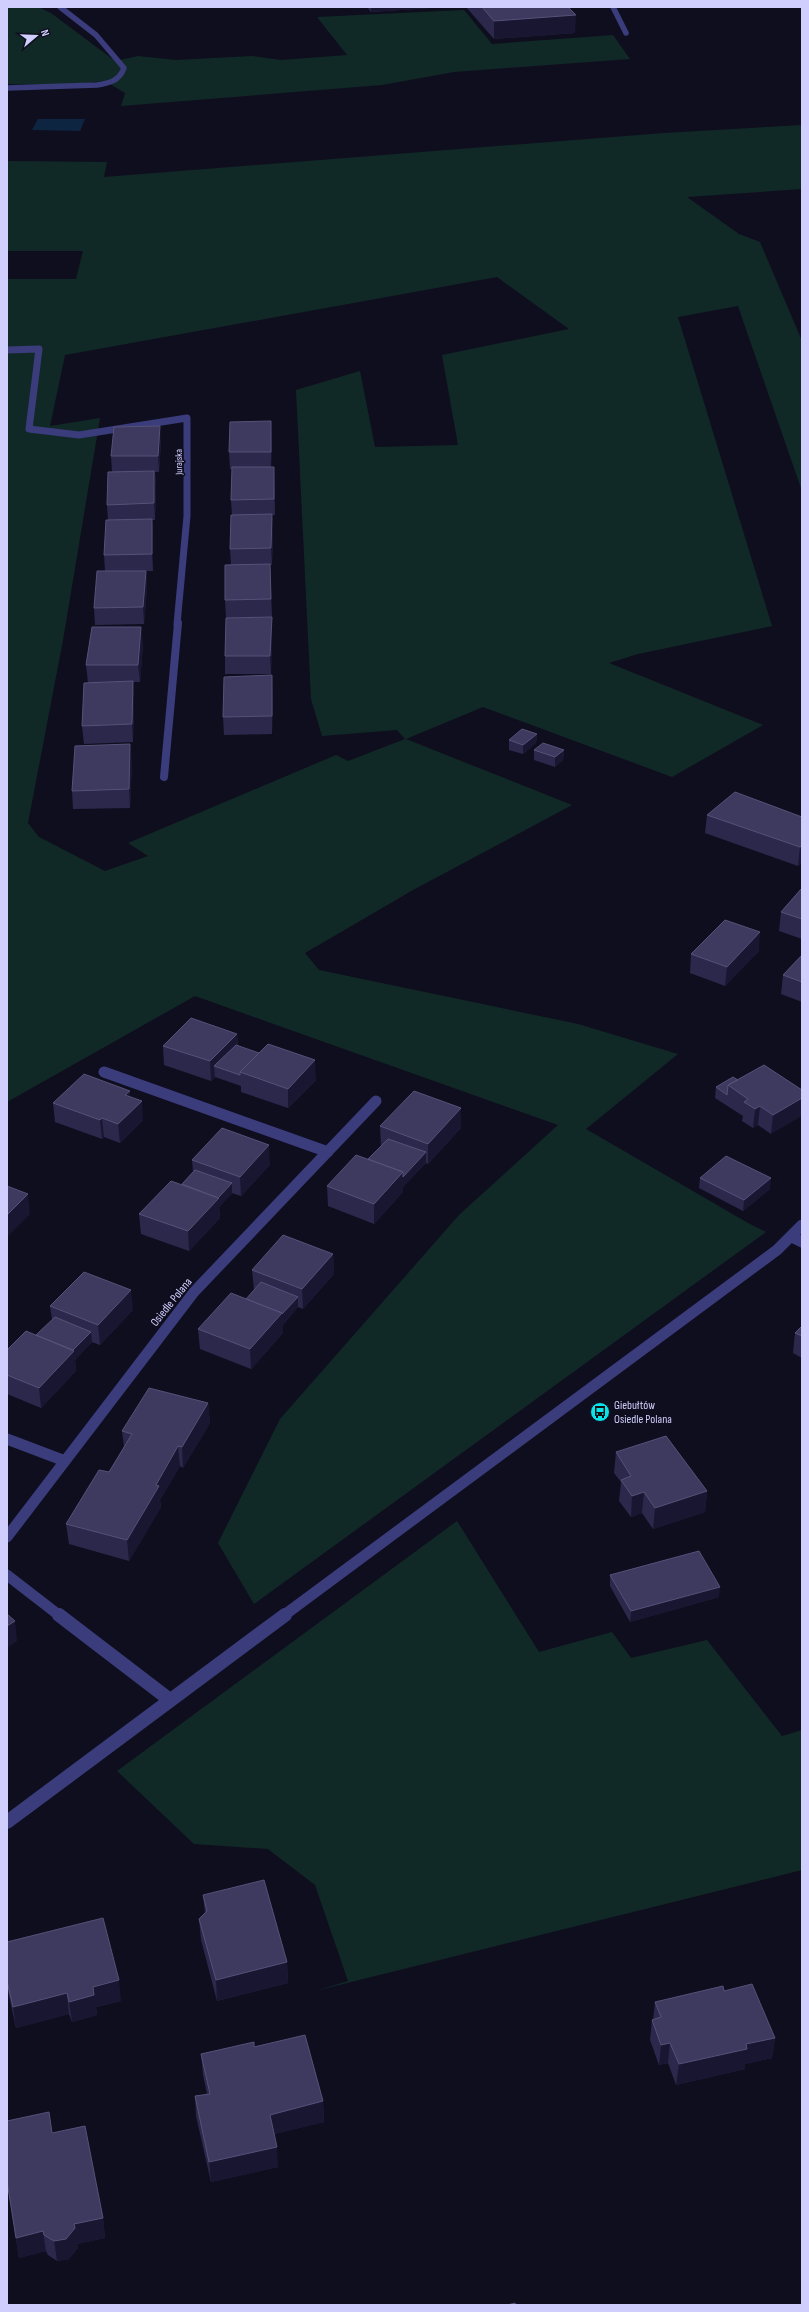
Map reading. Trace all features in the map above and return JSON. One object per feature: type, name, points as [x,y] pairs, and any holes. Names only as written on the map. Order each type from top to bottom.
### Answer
[{"type":"street","points":[[7,88],[97,85],[110,83],[121,76],[124,68],[96,35],[60,7]]},
{"type":"street","points":[[613,7],[626,33]]},
{"type":"street","name":"Jurajska","points":[[7,350],[39,349],[29,429],[80,435],[187,418],[187,516],[164,777]]},
{"type":"street","points":[[104,1072],[328,1152]]},
{"type":"street","name":"Osiedle Polana","points":[[7,1537],[194,1292],[376,1101]]},
{"type":"street","points":[[7,1822],[170,1700],[797,1239],[802,1225]]},
{"type":"street","points":[[7,1439],[64,1461]]},
{"type":"street","points":[[7,1575],[170,1700]]},
{"type":"green space","points":[[7,7],[38,7],[51,13],[115,61],[138,56],[176,60],[252,56],[281,60],[347,55],[317,17],[464,10],[492,44],[613,35],[630,59],[454,72],[382,85],[121,106],[125,93],[105,81],[63,85],[7,84]]},
{"type":"green space","points":[[802,125],[802,189],[687,197],[739,234],[760,242],[802,341],[802,491],[738,306],[678,317],[772,626],[638,654],[609,663],[763,725],[672,777],[483,707],[406,739],[572,805],[413,890],[305,953],[319,970],[578,1024],[678,1054],[586,1129],[766,1232],[254,1604],[218,1543],[280,1419],[459,1215],[558,1125],[195,996],[7,1102],[7,279],[76,279],[83,251],[7,251],[7,161],[107,162],[104,177],[664,133]],"holes":[[[497,277],[569,329],[442,355],[458,445],[375,447],[360,371],[296,390],[311,699],[322,736],[397,730],[405,739],[348,761],[336,755],[128,843],[148,856],[105,871],[39,837],[28,823],[63,640],[100,418],[50,426],[65,355]]]},
{"type":"green space","points":[[457,1521],[539,1652],[612,1632],[631,1658],[707,1640],[782,1736],[802,1730],[802,1870],[315,1991],[348,1981],[315,1885],[268,1849],[194,1844],[117,1771]]},
{"type":"water","points":[[38,119],[85,119],[80,131],[32,130]]},
{"type":"building","points":[[482,7],[568,7],[576,15],[494,21]]},
{"type":"building","points":[[271,421],[271,452],[229,452],[230,422]]},
{"type":"building","points":[[160,426],[158,456],[111,456],[114,427]]},
{"type":"building","points":[[232,467],[274,467],[274,499],[231,500]]},
{"type":"building","points":[[154,471],[154,503],[107,505],[108,472]]},
{"type":"building","points":[[272,514],[271,548],[230,549],[231,515]]},
{"type":"building","points":[[152,519],[152,554],[104,555],[106,520]]},
{"type":"building","points":[[270,564],[271,599],[225,600],[225,565]]},
{"type":"building","points":[[97,571],[146,571],[143,607],[94,608]]},
{"type":"building","points":[[272,617],[270,656],[225,656],[226,618]]},
{"type":"building","points":[[92,627],[141,627],[138,665],[86,665]]},
{"type":"building","points":[[272,675],[272,716],[223,717],[224,677]]},
{"type":"building","points":[[133,681],[132,724],[82,726],[84,683]]},
{"type":"building","points":[[522,729],[537,734],[523,745],[509,740]]},
{"type":"building","points":[[543,743],[564,750],[555,757],[534,750]]},
{"type":"building","points":[[130,744],[129,789],[72,791],[75,746]]},
{"type":"building","points":[[735,792],[802,817],[802,846],[800,847],[707,815]]},
{"type":"building","points":[[802,888],[802,919],[781,912]]},
{"type":"building","points":[[725,920],[760,932],[727,967],[691,954]]},
{"type":"building","points":[[802,955],[802,982],[783,975]]},
{"type":"building","points":[[191,1018],[237,1034],[210,1061],[163,1046]]},
{"type":"building","points":[[268,1044],[315,1060],[288,1089],[240,1072]]},
{"type":"building","points":[[236,1045],[259,1053],[240,1072],[240,1075],[214,1066]]},
{"type":"building","points":[[764,1065],[802,1090],[802,1098],[773,1115],[760,1106],[755,1109],[744,1102],[748,1099],[728,1085]]},
{"type":"building","points":[[84,1074],[130,1091],[125,1095],[142,1101],[118,1124],[102,1118],[100,1120],[53,1103]]},
{"type":"building","points":[[733,1077],[738,1080],[728,1085],[727,1095],[716,1087]]},
{"type":"building","points":[[414,1091],[461,1108],[428,1144],[380,1126]]},
{"type":"building","points":[[222,1128],[269,1145],[240,1177],[192,1160]]},
{"type":"building","points":[[388,1139],[426,1152],[403,1177],[403,1172],[368,1159]]},
{"type":"building","points":[[356,1155],[403,1172],[374,1204],[327,1186]]},
{"type":"building","points":[[726,1156],[771,1178],[744,1200],[700,1178]]},
{"type":"building","points":[[195,1170],[232,1183],[218,1198],[182,1184]]},
{"type":"building","points":[[171,1181],[219,1198],[188,1231],[139,1214]]},
{"type":"building","points":[[7,1186],[28,1194],[7,1215]]},
{"type":"building","points":[[283,1235],[333,1254],[302,1289],[252,1270]]},
{"type":"building","points":[[84,1272],[131,1290],[98,1325],[50,1306]]},
{"type":"building","points":[[261,1282],[298,1297],[282,1314],[246,1299]]},
{"type":"building","points":[[231,1293],[282,1313],[250,1349],[198,1329]]},
{"type":"building","points":[[55,1317],[91,1332],[73,1350],[36,1335]]},
{"type":"building","points":[[802,1326],[802,1336],[795,1333]]},
{"type":"building","points":[[26,1331],[74,1351],[39,1388],[7,1375],[7,1350]]},
{"type":"building","points":[[149,1388],[208,1403],[182,1447],[178,1446],[156,1485],[159,1486],[127,1540],[66,1524],[99,1470],[109,1472],[132,1434],[122,1431]]},
{"type":"building","points":[[666,1436],[707,1491],[655,1508],[644,1492],[632,1496],[621,1480],[631,1476],[616,1452]]},
{"type":"building","points":[[699,1551],[720,1587],[631,1611],[610,1575]]},
{"type":"building","points":[[7,1614],[15,1621],[7,1626]]},
{"type":"building","points":[[264,1880],[287,1962],[216,1980],[199,1919],[207,1911],[203,1895]]},
{"type":"building","points":[[103,1918],[119,1980],[93,1987],[94,1995],[69,2002],[67,1993],[13,2007],[7,1981],[7,1942]]},
{"type":"building","points":[[752,1984],[775,2038],[746,2044],[747,2049],[679,2064],[670,2043],[661,2045],[652,2020],[661,2017],[655,2002],[723,1986],[724,1991]]},
{"type":"building","points":[[305,2035],[323,2101],[270,2115],[277,2147],[209,2162],[195,2096],[210,2094],[201,2054],[254,2042],[254,2047]]},
{"type":"building","points":[[49,2112],[52,2133],[85,2126],[103,2218],[74,2224],[75,2228],[66,2239],[54,2241],[44,2235],[43,2231],[16,2238],[7,2181],[7,2121]]},
{"type":"place","name":"Giebułtów Osiedle Polana","points":[[600,1412]]}]
